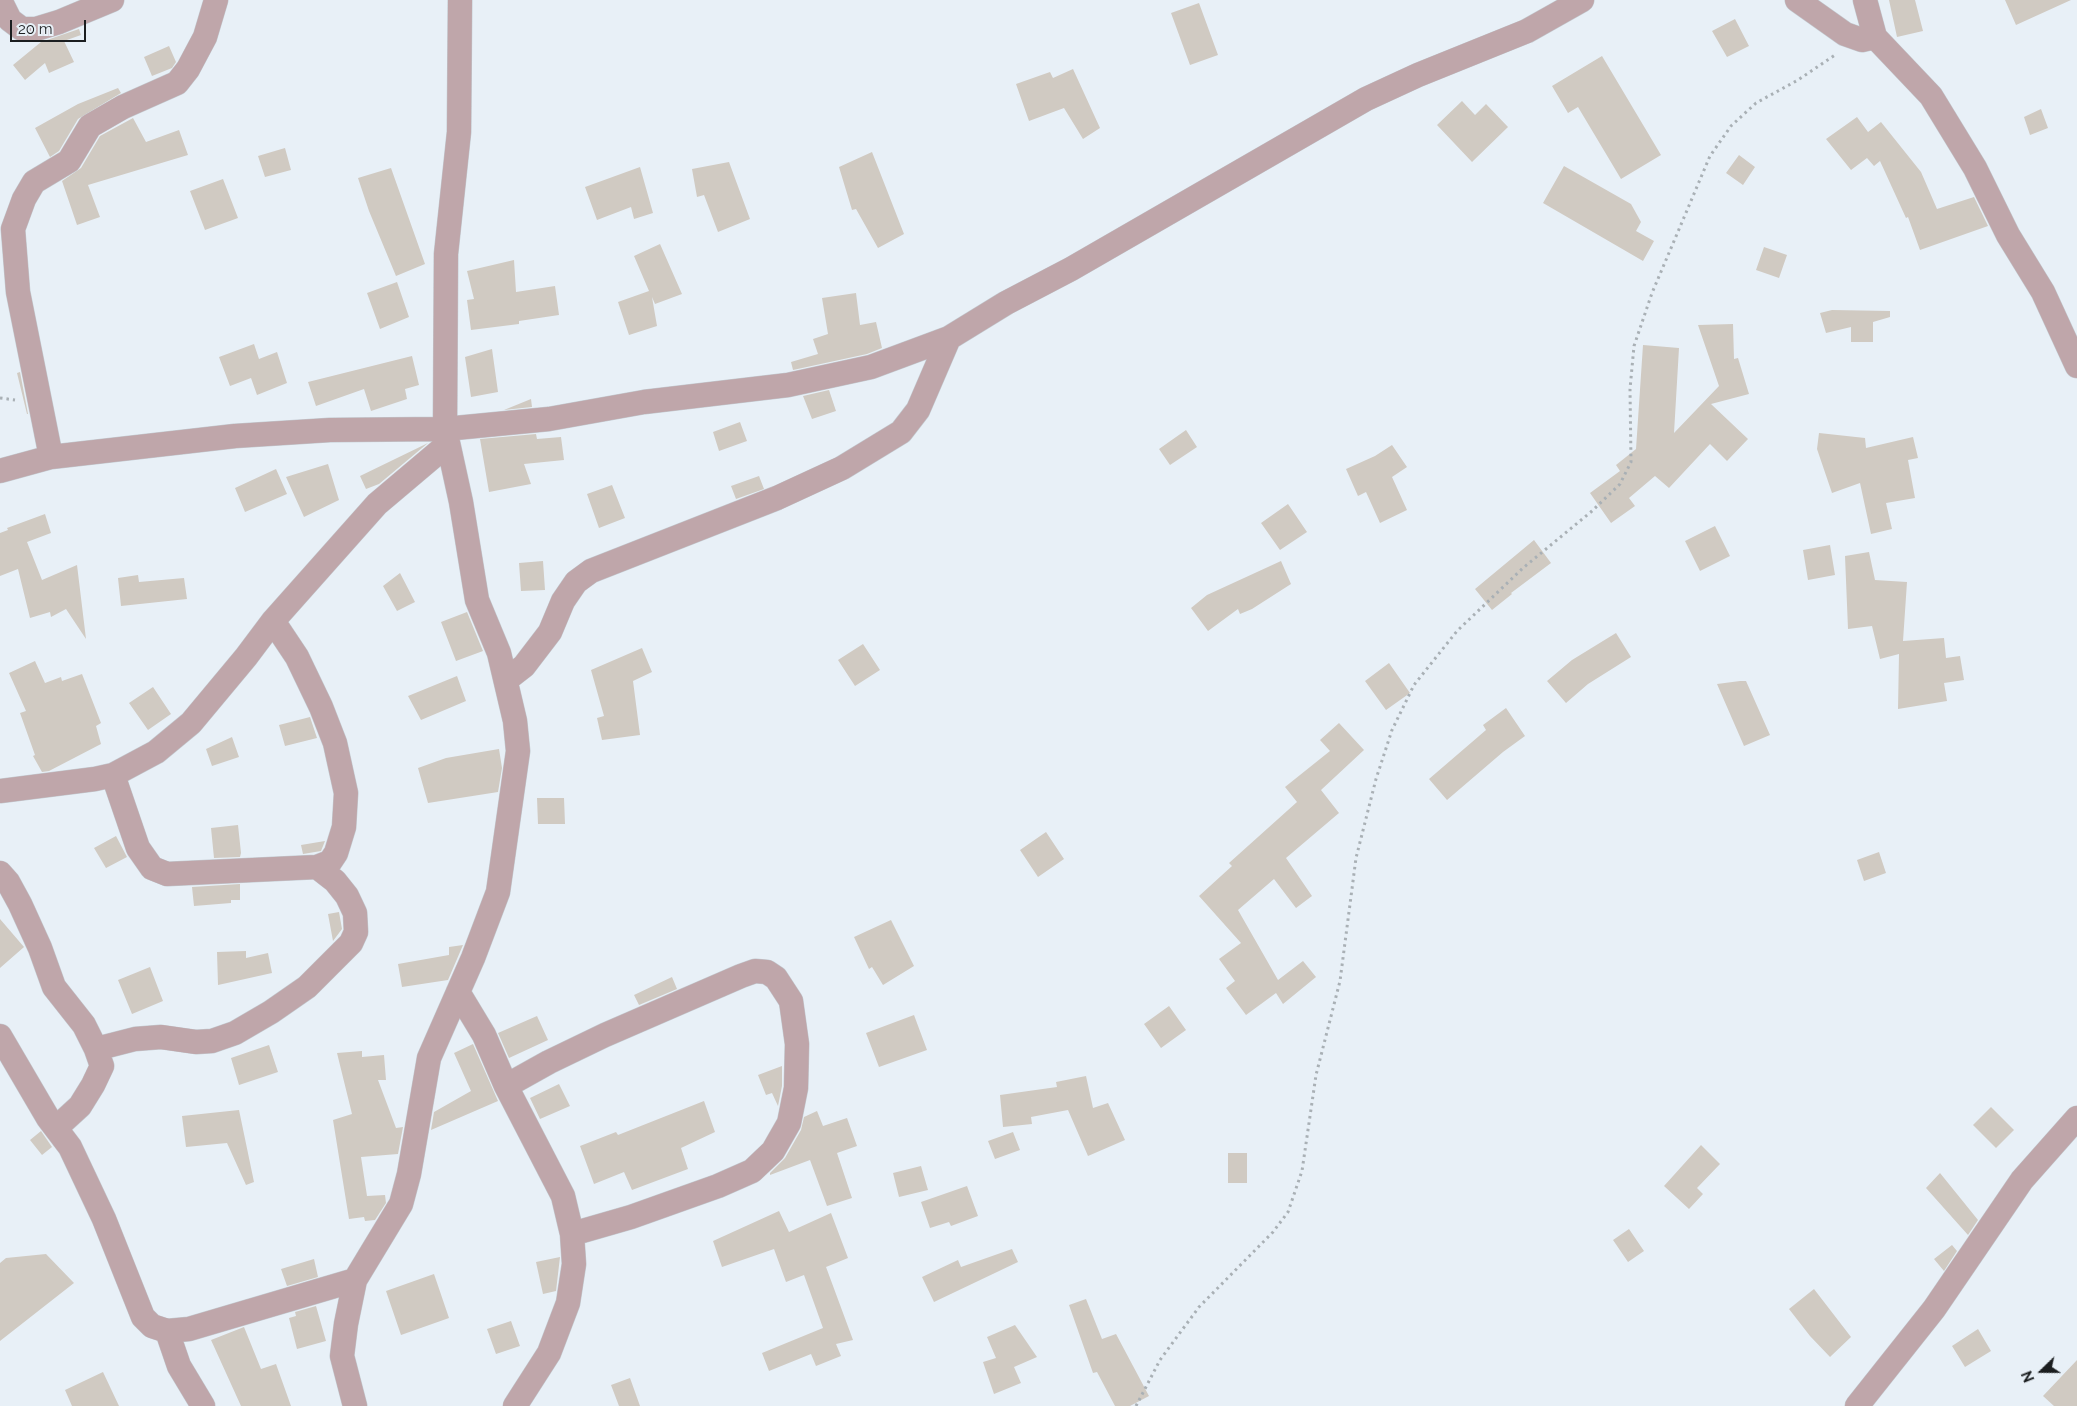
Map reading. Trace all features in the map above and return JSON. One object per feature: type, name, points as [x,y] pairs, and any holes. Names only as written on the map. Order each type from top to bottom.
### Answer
[{"type":"street","points":[[7,7],[22,29],[36,29],[59,22],[112,0]]},
{"type":"street","points":[[51,458],[18,292],[7,221],[34,182],[69,161],[90,126],[123,107],[177,83],[188,69],[206,37],[216,0]]},
{"type":"street","points":[[355,1406],[342,1356],[355,1280],[401,1204],[409,1174],[429,1058],[498,892],[518,751],[515,721],[506,680],[498,653],[476,600],[461,502],[447,437],[446,254],[459,132],[460,0]]},
{"type":"street","points":[[0,471],[51,458],[235,436],[330,430],[447,437],[644,402],[788,385],[871,368],[949,338],[1006,303],[1071,269],[1366,99],[1418,75],[1527,31],[1582,0]]},
{"type":"street","points":[[1797,0],[1845,34],[1869,39],[1931,96],[1975,168],[2008,235],[2044,292],[2077,366]]},
{"type":"street","points":[[1865,0],[1869,39]]},
{"type":"street","points":[[506,680],[524,666],[550,632],[563,601],[576,582],[591,571],[777,498],[842,468],[901,432],[918,410],[949,338]]},
{"type":"street","points":[[0,791],[113,775],[156,752],[191,723],[246,657],[273,620],[377,504],[447,437]]},
{"type":"street","points":[[113,775],[138,848],[152,868],[159,871],[167,874],[196,874],[317,867],[330,862],[336,853],[344,827],[346,793],[334,743],[322,707],[297,657],[273,620]]},
{"type":"street","points":[[96,1049],[135,1039],[160,1037],[196,1042],[212,1041],[235,1033],[271,1012],[307,987],[351,944],[356,932],[355,913],[347,896],[335,881],[317,867]]},
{"type":"street","points":[[0,872],[20,904],[40,948],[54,987],[84,1025],[102,1066],[80,1106],[56,1128]]},
{"type":"street","points":[[506,1086],[549,1062],[605,1035],[755,971],[767,972],[776,978],[791,1001],[797,1044],[796,1088],[789,1123],[774,1151],[752,1170],[718,1186],[631,1217],[572,1234]]},
{"type":"street","points":[[458,992],[484,1035],[506,1086],[563,1196],[572,1234],[574,1264],[568,1304],[549,1353],[516,1406]]},
{"type":"street","points":[[0,1036],[56,1128],[70,1147],[104,1218],[143,1318],[152,1326],[167,1331],[189,1329],[355,1280]]},
{"type":"street","points":[[1857,1406],[1934,1309],[2022,1180],[2077,1118]]},
{"type":"street","points":[[167,1331],[179,1366],[203,1406]]},
{"type":"path","points":[[1136,1406],[1160,1360],[1199,1307],[1273,1232],[1288,1212],[1302,1171],[1316,1075],[1340,981],[1356,858],[1378,771],[1392,730],[1414,686],[1457,631],[1523,568],[1592,511],[1620,484],[1631,462],[1630,389],[1634,346],[1652,293],[1710,156],[1731,126],[1756,103],[1798,80],[1847,46],[1869,39]]},
{"type":"building","points":[[1889,0],[1915,0],[1923,31],[1897,37]]},
{"type":"building","points":[[2005,0],[2071,0],[2016,25]]},
{"type":"building","points":[[1199,3],[1218,55],[1190,65],[1171,13]]},
{"type":"building","points":[[1735,19],[1749,46],[1727,57],[1712,31]]},
{"type":"building","points":[[79,29],[81,35],[64,41],[74,62],[49,73],[45,63],[25,80],[13,65],[41,42]]},
{"type":"building","points":[[169,46],[176,62],[172,68],[152,76],[144,57]]},
{"type":"building","points":[[1602,56],[1661,155],[1621,179],[1578,107],[1568,113],[1552,86]]},
{"type":"building","points":[[1073,69],[1100,128],[1083,139],[1064,108],[1029,121],[1016,84],[1050,72],[1053,78]]},
{"type":"building","points":[[118,88],[121,93],[78,119],[59,151],[50,157],[35,128],[78,104]]},
{"type":"building","points":[[1462,101],[1475,115],[1486,104],[1508,127],[1472,162],[1437,125]]},
{"type":"building","points":[[2041,109],[2048,128],[2030,135],[2024,117]]},
{"type":"building","points":[[1857,117],[1868,132],[1881,122],[1921,172],[1937,209],[1974,197],[1988,226],[1920,250],[1908,217],[1906,218],[1880,161],[1874,166],[1867,158],[1851,170],[1826,139]]},
{"type":"building","points":[[133,118],[146,142],[179,130],[188,155],[88,185],[100,217],[77,225],[62,181],[81,168],[100,136]]},
{"type":"building","points":[[285,148],[291,170],[265,177],[258,156]]},
{"type":"building","points":[[872,152],[904,234],[878,248],[856,209],[852,210],[839,167]]},
{"type":"building","points":[[1739,155],[1755,167],[1743,185],[1726,173]]},
{"type":"building","points":[[729,162],[750,219],[718,232],[704,195],[697,197],[692,169]]},
{"type":"building","points":[[1564,166],[1631,204],[1641,222],[1636,231],[1654,241],[1643,261],[1543,203]]},
{"type":"building","points":[[640,167],[653,213],[634,219],[631,207],[597,220],[585,187]]},
{"type":"building","points":[[391,168],[425,264],[396,276],[369,211],[358,178]]},
{"type":"building","points":[[223,179],[238,218],[205,230],[190,191]]},
{"type":"building","points":[[660,244],[682,294],[655,304],[652,297],[657,326],[629,335],[618,302],[649,291],[634,256]]},
{"type":"building","points":[[1764,247],[1787,255],[1779,278],[1756,270]]},
{"type":"building","points":[[514,260],[516,292],[555,286],[559,315],[519,321],[519,324],[471,330],[467,300],[474,299],[467,271]]},
{"type":"building","points":[[397,282],[409,317],[380,329],[367,293]]},
{"type":"building","points":[[856,293],[860,325],[876,322],[882,348],[867,354],[793,370],[791,362],[818,354],[813,339],[828,334],[822,298]]},
{"type":"building","points":[[1832,310],[1890,311],[1890,317],[1873,322],[1873,342],[1851,342],[1851,327],[1826,333],[1820,313]]},
{"type":"building","points":[[1733,324],[1734,359],[1738,358],[1749,394],[1711,404],[1748,439],[1727,461],[1710,444],[1669,488],[1655,476],[1629,498],[1635,506],[1611,523],[1590,493],[1620,471],[1616,465],[1636,449],[1643,345],[1679,348],[1674,433],[1719,386],[1698,325]]},
{"type":"building","points":[[254,344],[259,359],[277,352],[287,383],[257,395],[251,378],[230,386],[219,357]]},
{"type":"building","points":[[492,349],[498,392],[471,397],[465,357]]},
{"type":"building","points":[[412,356],[419,385],[405,389],[407,399],[371,411],[364,389],[316,406],[308,382]]},
{"type":"building","points":[[20,372],[28,414],[17,373]]},
{"type":"building","points":[[829,390],[836,411],[812,419],[803,396]]},
{"type":"building","points":[[531,399],[532,407],[504,410]]},
{"type":"building","points":[[740,422],[747,441],[719,451],[713,432]]},
{"type":"building","points":[[1186,430],[1197,447],[1170,465],[1159,449]]},
{"type":"building","points":[[1819,433],[1865,438],[1866,448],[1913,437],[1918,458],[1908,460],[1915,498],[1886,503],[1892,529],[1871,534],[1860,483],[1832,493],[1817,449]]},
{"type":"building","points":[[536,434],[537,439],[561,437],[564,460],[524,464],[531,484],[489,492],[480,439]]},
{"type":"building","points":[[428,443],[379,484],[366,489],[360,476]]},
{"type":"building","points":[[1392,445],[1407,467],[1392,477],[1407,510],[1380,523],[1366,492],[1358,496],[1346,469],[1375,456]]},
{"type":"building","points":[[328,464],[339,500],[304,517],[286,477]]},
{"type":"building","points":[[276,469],[287,494],[245,512],[235,488]]},
{"type":"building","points":[[759,476],[764,489],[736,499],[731,486]]},
{"type":"building","points":[[612,485],[625,518],[599,528],[587,494]]},
{"type":"building","points":[[1288,504],[1307,532],[1280,550],[1261,523]]},
{"type":"building","points":[[45,514],[51,533],[27,542],[42,580],[77,565],[86,639],[66,609],[51,617],[50,612],[30,618],[18,569],[0,576],[0,533],[8,530],[7,528]]},
{"type":"building","points":[[1715,526],[1730,556],[1700,571],[1685,541]]},
{"type":"building","points":[[1534,540],[1551,563],[1492,610],[1475,589]]},
{"type":"building","points":[[1830,545],[1835,575],[1808,580],[1803,550]]},
{"type":"building","points":[[1869,552],[1875,580],[1907,582],[1903,641],[1944,638],[1946,658],[1960,656],[1964,680],[1944,683],[1947,701],[1898,709],[1899,654],[1880,659],[1872,626],[1848,629],[1845,556]]},
{"type":"building","points":[[543,561],[545,590],[521,591],[519,563]]},
{"type":"building","points":[[1281,561],[1291,584],[1252,609],[1240,614],[1238,609],[1208,631],[1191,608],[1207,595]]},
{"type":"building","points":[[400,573],[415,602],[397,611],[383,586]]},
{"type":"building","points":[[138,575],[139,582],[184,578],[187,599],[121,606],[118,578]]},
{"type":"building","points":[[467,612],[483,651],[456,661],[441,622]]},
{"type":"building","points":[[1616,633],[1631,657],[1588,684],[1566,703],[1547,681],[1572,660]]},
{"type":"building","points":[[863,644],[880,670],[855,686],[838,660]]},
{"type":"building","points":[[642,648],[652,672],[633,681],[640,735],[602,740],[597,718],[604,716],[591,670]]},
{"type":"building","points":[[35,661],[45,683],[61,677],[62,681],[82,674],[101,723],[96,726],[101,744],[49,771],[42,772],[33,756],[35,755],[20,713],[26,711],[9,673]]},
{"type":"building","points":[[1389,663],[1410,693],[1386,710],[1365,681]]},
{"type":"building","points":[[457,676],[466,701],[421,720],[408,696]]},
{"type":"building","points":[[1746,681],[1770,735],[1744,746],[1717,684]]},
{"type":"building","points":[[153,687],[171,714],[148,730],[129,703]]},
{"type":"building","points":[[1506,708],[1525,736],[1503,752],[1447,800],[1429,779],[1486,730],[1483,725]]},
{"type":"building","points":[[310,717],[317,738],[285,746],[279,725]]},
{"type":"building","points":[[1339,723],[1364,750],[1321,790],[1339,813],[1286,858],[1312,896],[1296,908],[1274,879],[1238,910],[1278,980],[1303,961],[1316,977],[1283,1004],[1276,993],[1246,1015],[1226,988],[1235,981],[1219,959],[1241,943],[1199,896],[1232,866],[1229,863],[1297,802],[1285,787],[1330,751],[1320,740]]},
{"type":"building","points":[[232,737],[239,757],[212,766],[206,749]]},
{"type":"building","points":[[499,749],[502,768],[498,792],[428,803],[418,768],[446,758]]},
{"type":"building","points":[[537,798],[564,798],[565,824],[538,824]]},
{"type":"building","points":[[238,825],[240,857],[214,858],[211,828]]},
{"type":"building","points":[[1046,832],[1064,859],[1038,877],[1020,850]]},
{"type":"building","points":[[116,836],[127,857],[106,868],[94,848]]},
{"type":"building","points":[[325,841],[321,851],[303,854],[301,845]]},
{"type":"building","points":[[1879,852],[1886,873],[1864,881],[1857,860]]},
{"type":"building","points":[[240,884],[240,900],[231,900],[231,903],[194,906],[192,887]]},
{"type":"building","points":[[339,912],[342,929],[333,941],[328,914]]},
{"type":"building","points":[[0,919],[24,947],[0,968]]},
{"type":"building","points":[[891,920],[914,966],[883,985],[872,967],[869,969],[854,937]]},
{"type":"building","points":[[463,945],[448,980],[402,987],[398,964],[449,955],[449,947]]},
{"type":"building","points":[[246,951],[246,958],[268,953],[272,973],[218,985],[217,952]]},
{"type":"building","points":[[150,967],[163,1001],[132,1014],[118,980]]},
{"type":"building","points":[[672,977],[677,989],[639,1005],[634,995]]},
{"type":"building","points":[[1169,1006],[1186,1030],[1161,1048],[1144,1024]]},
{"type":"building","points":[[914,1015],[927,1050],[879,1067],[866,1033]]},
{"type":"building","points":[[537,1016],[548,1040],[509,1058],[498,1033]]},
{"type":"building","points":[[473,1044],[498,1101],[431,1130],[434,1112],[471,1091],[454,1053]]},
{"type":"building","points":[[269,1045],[278,1072],[239,1085],[231,1058]]},
{"type":"building","points":[[362,1051],[362,1057],[384,1055],[386,1080],[378,1080],[396,1128],[403,1127],[398,1154],[361,1157],[367,1196],[385,1195],[386,1203],[375,1220],[365,1221],[364,1217],[349,1219],[333,1120],[352,1114],[337,1053]]},
{"type":"building","points":[[782,1066],[782,1086],[778,1106],[772,1093],[766,1095],[758,1075]]},
{"type":"building","points":[[1086,1076],[1093,1108],[1108,1103],[1125,1140],[1088,1156],[1068,1110],[1031,1117],[1032,1124],[1003,1127],[1000,1095],[1057,1087],[1056,1082]]},
{"type":"building","points":[[559,1084],[570,1106],[540,1119],[530,1098]]},
{"type":"building","points":[[704,1101],[715,1132],[681,1148],[688,1169],[632,1190],[624,1172],[594,1184],[580,1146],[616,1132],[618,1135]]},
{"type":"building","points":[[1991,1107],[2014,1130],[1996,1148],[1973,1125]]},
{"type":"building","points":[[239,1110],[254,1182],[246,1185],[227,1143],[186,1147],[182,1116]]},
{"type":"building","points":[[817,1111],[823,1126],[847,1118],[857,1146],[837,1153],[852,1198],[827,1206],[810,1160],[770,1175],[785,1158],[801,1130],[804,1117]]},
{"type":"building","points":[[41,1131],[52,1147],[42,1155],[30,1140]]},
{"type":"building","points":[[1013,1132],[1020,1150],[995,1159],[988,1141]]},
{"type":"building","points":[[1701,1145],[1720,1164],[1697,1188],[1703,1194],[1689,1209],[1664,1186]]},
{"type":"building","points":[[1228,1153],[1247,1153],[1247,1183],[1228,1183]]},
{"type":"building","points":[[921,1166],[928,1190],[899,1197],[893,1173]]},
{"type":"building","points":[[1940,1173],[1978,1220],[1968,1235],[1926,1188]]},
{"type":"building","points":[[967,1186],[978,1216],[951,1226],[949,1222],[930,1228],[921,1202]]},
{"type":"building","points":[[779,1211],[789,1232],[831,1213],[848,1258],[826,1267],[853,1340],[836,1344],[841,1356],[816,1366],[811,1354],[769,1371],[762,1353],[823,1328],[804,1275],[786,1282],[774,1249],[722,1267],[713,1241]]},
{"type":"building","points":[[1629,1229],[1644,1251],[1628,1262],[1613,1240]]},
{"type":"building","points":[[1952,1245],[1957,1251],[1944,1271],[1934,1259]]},
{"type":"building","points":[[1012,1249],[1018,1262],[934,1302],[922,1277],[958,1260],[961,1267]]},
{"type":"building","points":[[46,1254],[74,1283],[0,1341],[0,1263],[6,1258]]},
{"type":"building","points":[[560,1257],[556,1291],[543,1294],[536,1262]]},
{"type":"building","points":[[314,1259],[318,1277],[287,1286],[281,1269]]},
{"type":"building","points":[[434,1274],[449,1318],[401,1335],[386,1291]]},
{"type":"building","points":[[1814,1289],[1851,1337],[1830,1357],[1810,1336],[1789,1309]]},
{"type":"building","points":[[1086,1299],[1102,1339],[1116,1334],[1149,1396],[1130,1406],[1115,1406],[1097,1372],[1093,1373],[1069,1305]]},
{"type":"building","points":[[316,1306],[326,1341],[297,1349],[289,1318],[296,1316],[295,1312]]},
{"type":"building","points":[[511,1321],[520,1346],[496,1354],[487,1329]]},
{"type":"building","points":[[1015,1325],[1037,1357],[1014,1367],[1021,1383],[994,1394],[983,1362],[996,1358],[987,1337]]},
{"type":"building","points":[[244,1327],[261,1369],[276,1364],[291,1406],[241,1406],[211,1340]]},
{"type":"building","points":[[1978,1329],[1991,1351],[1965,1367],[1952,1346]]},
{"type":"building","points":[[2077,1360],[2077,1406],[2054,1406],[2043,1396]]},
{"type":"building","points":[[103,1372],[119,1406],[72,1406],[65,1390]]},
{"type":"building","points":[[630,1378],[640,1406],[619,1406],[611,1385]]}]
